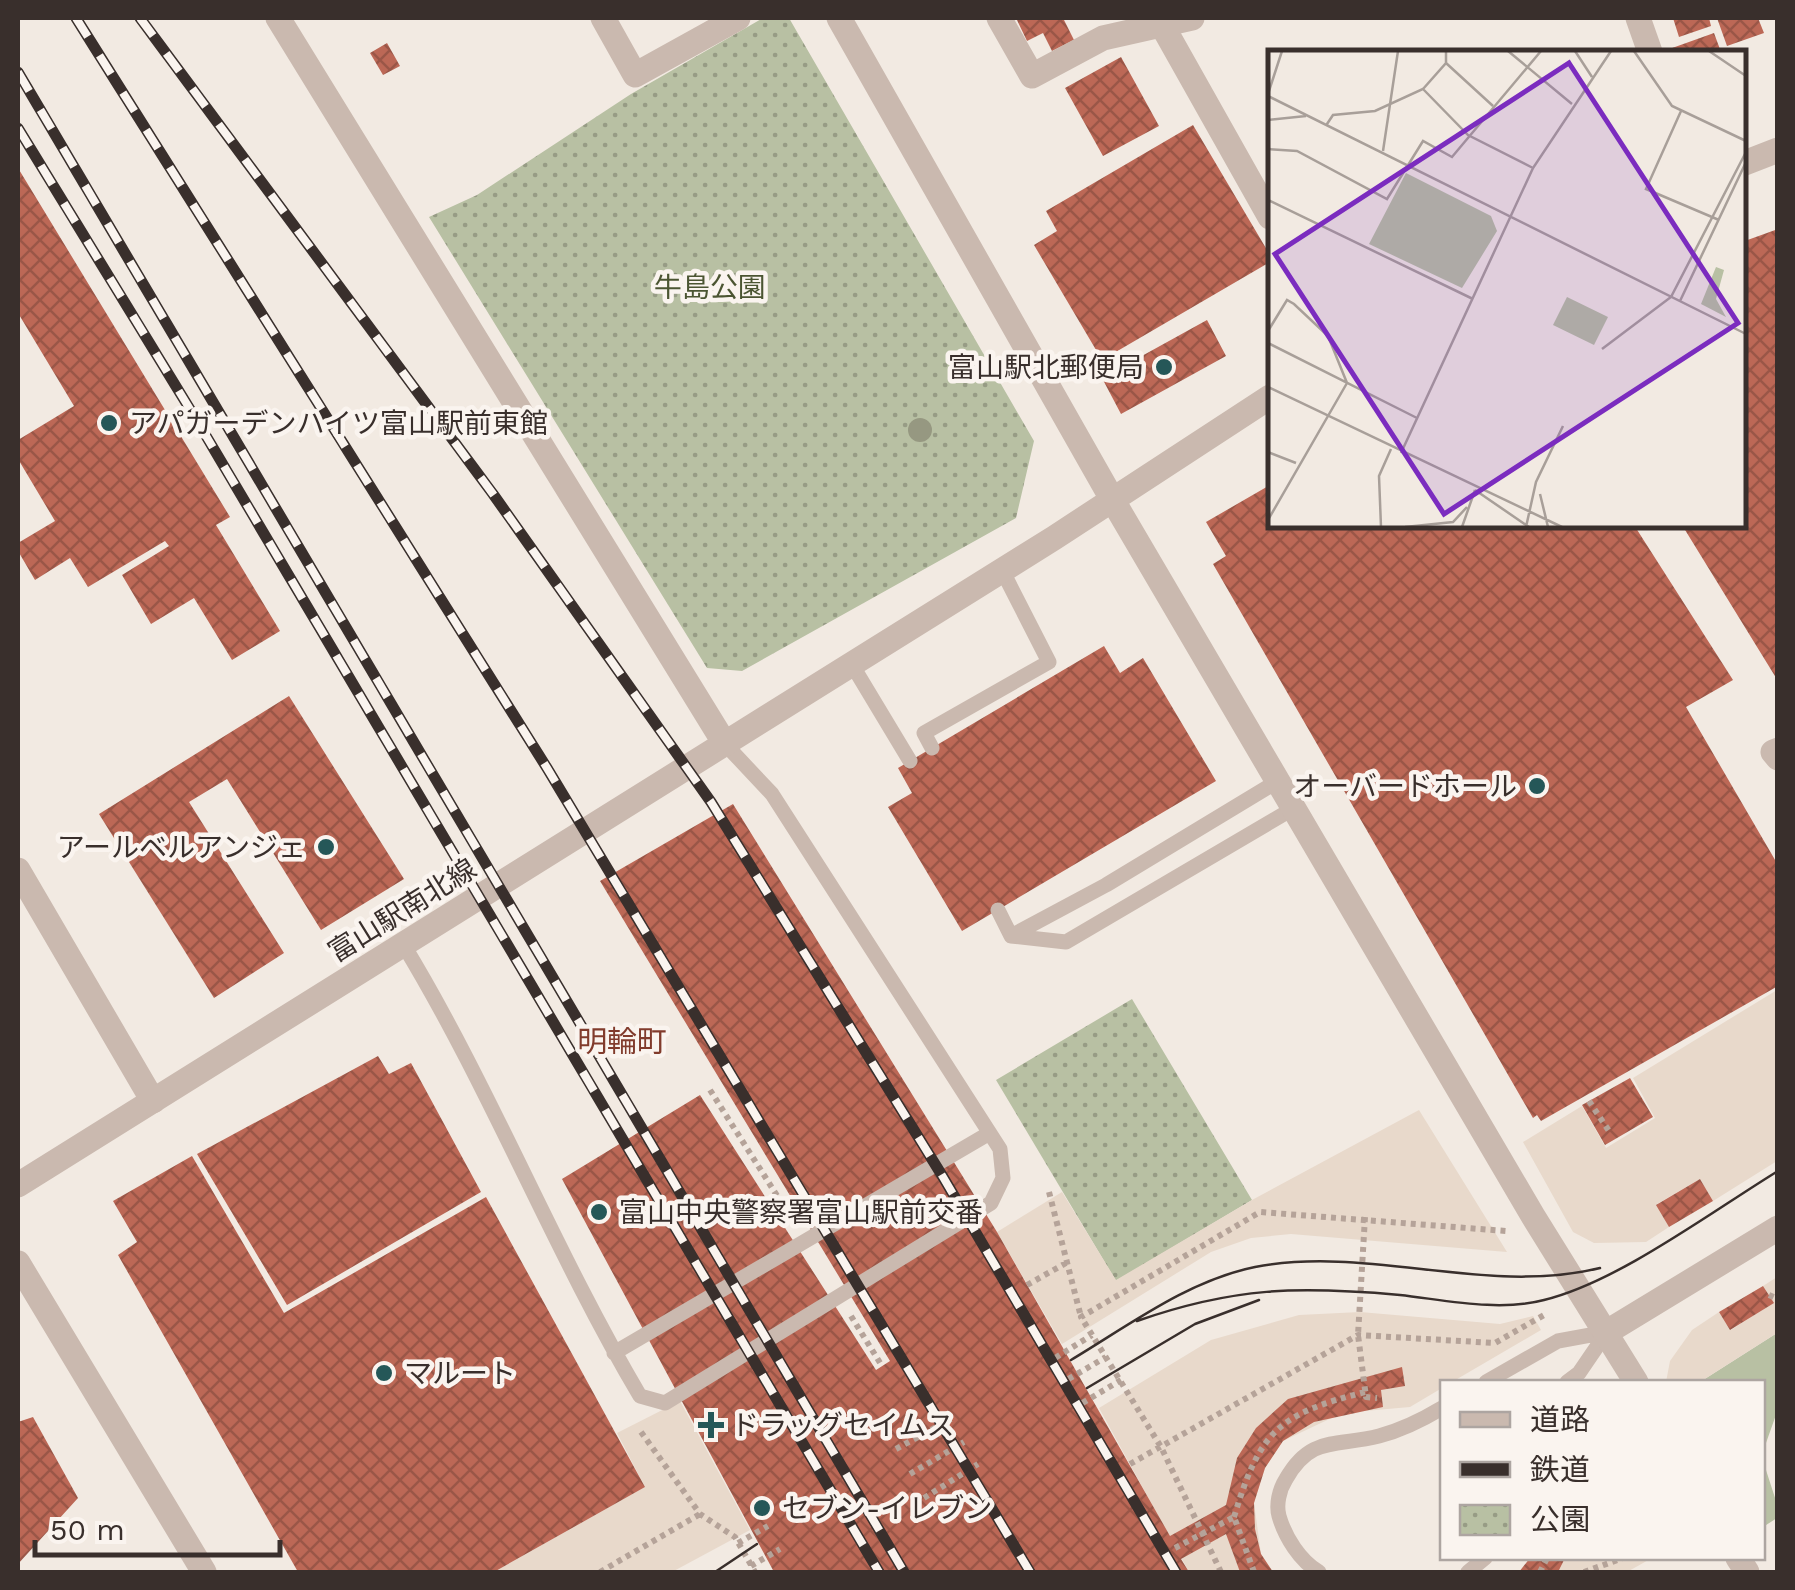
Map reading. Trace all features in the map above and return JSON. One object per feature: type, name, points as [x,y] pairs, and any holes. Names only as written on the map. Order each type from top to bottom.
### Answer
[{"type":"street","points":[[278,18],[724,744]]},
{"type":"street","points":[[603,18],[635,75],[738,18]]},
{"type":"street","points":[[839,18],[1112,499],[1533,1216],[1635,1380]]},
{"type":"street","points":[[1000,18],[1032,76],[1103,38],[1159,22],[1192,18]]},
{"type":"street","points":[[1638,18],[1649,50]]},
{"type":"street","points":[[1159,22],[1268,213]]},
{"type":"street","points":[[1745,163],[1778,150]]},
{"type":"street","name":"富山駅南北線","points":[[18,1185],[1002,570],[1268,398]]},
{"type":"street","points":[[1778,750],[1774,752],[1778,758]]},
{"type":"street","points":[[18,870],[152,1100]]},
{"type":"street","points":[[1607,1332],[1778,1228]]},
{"type":"street","points":[[18,1263],[201,1572]]},
{"type":"lane","points":[[932,748],[924,734],[1048,662],[1002,570]]},
{"type":"lane","points":[[852,663],[910,760]]},
{"type":"lane","points":[[403,944],[436,998],[614,1353],[640,1396],[665,1403],[991,1203],[1003,1178],[1000,1149],[772,794],[724,744]]},
{"type":"lane","points":[[1010,936],[1106,886],[1278,781]]},
{"type":"lane","points":[[1010,936],[1066,942],[1294,808]]},
{"type":"lane","points":[[998,910],[1010,936]]},
{"type":"lane","points":[[614,1353],[988,1134]]},
{"type":"lane","points":[[1489,1380],[1558,1340],[1607,1332]]},
{"type":"lane","points":[[1570,1380],[1580,1373],[1607,1332]]},
{"type":"lane","points":[[1318,1572],[1285,1536],[1277,1510],[1282,1486],[1297,1459],[1322,1444],[1376,1437],[1415,1424],[1440,1409]]},
{"type":"path","points":[[1589,1101],[1610,1131]]},
{"type":"path","points":[[1049,1192],[1081,1317],[1161,1446],[1220,1572]]},
{"type":"path","points":[[1081,1317],[1260,1212],[1506,1231]]},
{"type":"path","points":[[1364,1218],[1358,1335],[1366,1397],[1376,1398]]},
{"type":"path","points":[[1028,1284],[1066,1264]]},
{"type":"path","points":[[1769,1294],[1778,1298]]},
{"type":"path","points":[[1130,1464],[1358,1335],[1495,1344],[1544,1316]]},
{"type":"path","points":[[1047,1362],[1092,1335]]},
{"type":"path","points":[[1060,1384],[1106,1357]]},
{"type":"path","points":[[1074,1408],[1121,1380]]},
{"type":"path","points":[[896,1450],[951,1419]]},
{"type":"path","points":[[641,1432],[700,1514],[738,1543],[753,1569],[780,1549]]},
{"type":"path","points":[[910,1474],[964,1442]]},
{"type":"path","points":[[924,1498],[978,1464]]},
{"type":"path","points":[[600,1572],[700,1514]]},
{"type":"path","points":[[1175,1548],[1234,1517],[1254,1572]]},
{"type":"path","points":[[738,1543],[768,1526]]},
{"type":"path","points":[[1584,1572],[1617,1560]]},
{"type":"green space","name":"牛島公園","points":[[763,18],[789,18],[1034,441],[1016,518],[742,671],[707,668],[429,217],[477,195],[631,94]]},
{"type":"green space","points":[[1132,999],[1252,1200],[1116,1281],[996,1080]]},
{"type":"green space","points":[[1777,1333],[1777,1412],[1766,1443],[1765,1467],[1765,1380],[1703,1380]]},
{"type":"green space","points":[[1765,1467],[1777,1504],[1777,1518],[1765,1526]]},
{"type":"shaded area","points":[[1777,990],[1777,1161],[1713,1201],[1700,1179],[1657,1204],[1669,1227],[1646,1242],[1594,1243],[1573,1232],[1523,1142],[1582,1106],[1606,1148],[1655,1118],[1633,1078]]},
{"type":"shaded area","points":[[1419,1110],[1507,1252],[1291,1234],[1251,1238],[1211,1252],[1062,1344],[997,1232],[1062,1192],[1116,1280],[1252,1200]]},
{"type":"shaded area","points":[[1777,1277],[1777,1333],[1703,1380],[1666,1380],[1670,1361],[1692,1330],[1719,1312],[1731,1330],[1773,1303],[1763,1286]]},
{"type":"shaded area","points":[[1360,1312],[1500,1324],[1533,1316],[1541,1330],[1455,1380],[1440,1380],[1440,1389],[1410,1407],[1342,1413],[1283,1441],[1265,1468],[1254,1503],[1261,1554],[1273,1572],[1189,1572],[1099,1408],[1211,1340],[1299,1315]]},
{"type":"shaded area","points":[[680,1401],[750,1530],[672,1572],[494,1572],[645,1487],[617,1433]]},
{"type":"shaded area","points":[[1528,1560],[1648,1560],[1627,1572],[1519,1572]]},
{"type":"building","points":[[1016,18],[1063,18],[1074,40],[1052,51],[1043,33],[1027,41]]},
{"type":"building","points":[[1673,18],[1709,18],[1711,26],[1679,37]]},
{"type":"building","points":[[1717,18],[1758,18],[1764,33],[1727,46]]},
{"type":"building","points":[[1714,33],[1720,50],[1667,50]]},
{"type":"building","points":[[387,43],[400,66],[383,75],[370,53]]},
{"type":"building","points":[[1121,57],[1159,126],[1103,156],[1065,88]]},
{"type":"building","points":[[1193,125],[1268,252],[1268,263],[1102,360],[1034,245],[1057,231],[1046,211]]},
{"type":"building","name":"アパガーデンハイツ富山駅前東館","points":[[18,168],[230,517],[216,525],[280,631],[232,660],[194,598],[151,624],[122,575],[169,546],[165,541],[88,587],[70,558],[35,580],[18,551],[18,543],[55,521],[18,459],[18,440],[74,406],[18,313]]},
{"type":"building","points":[[1778,229],[1778,681],[1684,528],[1745,528],[1745,241]]},
{"type":"building","points":[[1207,320],[1226,356],[1121,414],[1102,378]]},
{"type":"building","name":"オーバードホール","points":[[1268,486],[1268,528],[1636,528],[1733,680],[1686,707],[1778,865],[1778,986],[1541,1121],[1537,1115],[1533,1118],[1213,564],[1226,556],[1206,522]]},
{"type":"building","points":[[1104,646],[1120,673],[1143,658],[1216,781],[962,931],[888,807],[912,793],[898,768]]},
{"type":"building","name":"アールベルアンジェ","points":[[289,696],[404,879],[321,930],[227,779],[189,802],[284,953],[214,998],[99,814]]},
{"type":"building","points":[[733,804],[997,1232],[1170,1536],[1226,1505],[1237,1458],[1256,1428],[1288,1399],[1402,1367],[1405,1386],[1381,1390],[1383,1407],[1314,1422],[1283,1441],[1265,1468],[1254,1503],[1255,1529],[1261,1554],[1273,1572],[1240,1572],[1226,1534],[1181,1559],[1189,1572],[774,1572],[562,1179],[700,1095],[876,1370],[890,1361],[600,881]]},
{"type":"building","points":[[378,1056],[389,1074],[411,1063],[481,1192],[287,1305],[197,1154]]},
{"type":"building","points":[[1630,1078],[1653,1117],[1605,1145],[1582,1105]]},
{"type":"building","name":"マルート","points":[[192,1156],[284,1313],[486,1197],[645,1487],[494,1572],[298,1572],[118,1255],[137,1242],[113,1201]]},
{"type":"building","points":[[1700,1179],[1713,1201],[1669,1227],[1656,1205]]},
{"type":"building","points":[[1763,1286],[1774,1303],[1730,1330],[1719,1312]]},
{"type":"building","points":[[33,1417],[78,1498],[18,1564],[18,1422]]},
{"type":"building","points":[[1528,1560],[1564,1560],[1558,1572],[1519,1572]]},
{"type":"tram line","points":[[1137,1321],[1236,1295],[1298,1290],[1363,1292],[1491,1305],[1544,1300],[1573,1291],[1633,1262],[1778,1171]]},
{"type":"tram line","points":[[1071,1360],[1183,1293],[1255,1267],[1341,1262],[1514,1277],[1600,1268]]},
{"type":"tram line","points":[[1087,1388],[1195,1324],[1259,1300]]},
{"type":"tram line","points":[[715,1572],[757,1544]]},
{"type":"railway","points":[[76,18],[547,768],[1030,1572]]},
{"type":"railway","points":[[140,18],[493,494],[711,802],[943,1177],[1176,1572]]},
{"type":"railway","points":[[18,72],[904,1572]]},
{"type":"railway","points":[[18,128],[199,424],[879,1572]]},
{"type":"place","name":"富山駅北郵便局","points":[[1164,367]]},
{"type":"place","name":"アパガーデンハイツ富山駅前東館","points":[[109,423]]},
{"type":"place","name":"オーバードホール","points":[[1537,786]]},
{"type":"place","name":"アールベルアンジェ","points":[[326,847]]},
{"type":"place","name":"富山中央警察署富山駅前交番","points":[[599,1212]]},
{"type":"place","name":"マルート","points":[[384,1373]]},
{"type":"place","name":"ドラッグセイムス","points":[[711,1425]]},
{"type":"place","name":"セブン-イレブン","points":[[762,1508]]},
{"type":"district","name":"明輪町","points":[[622,1042]]}]
